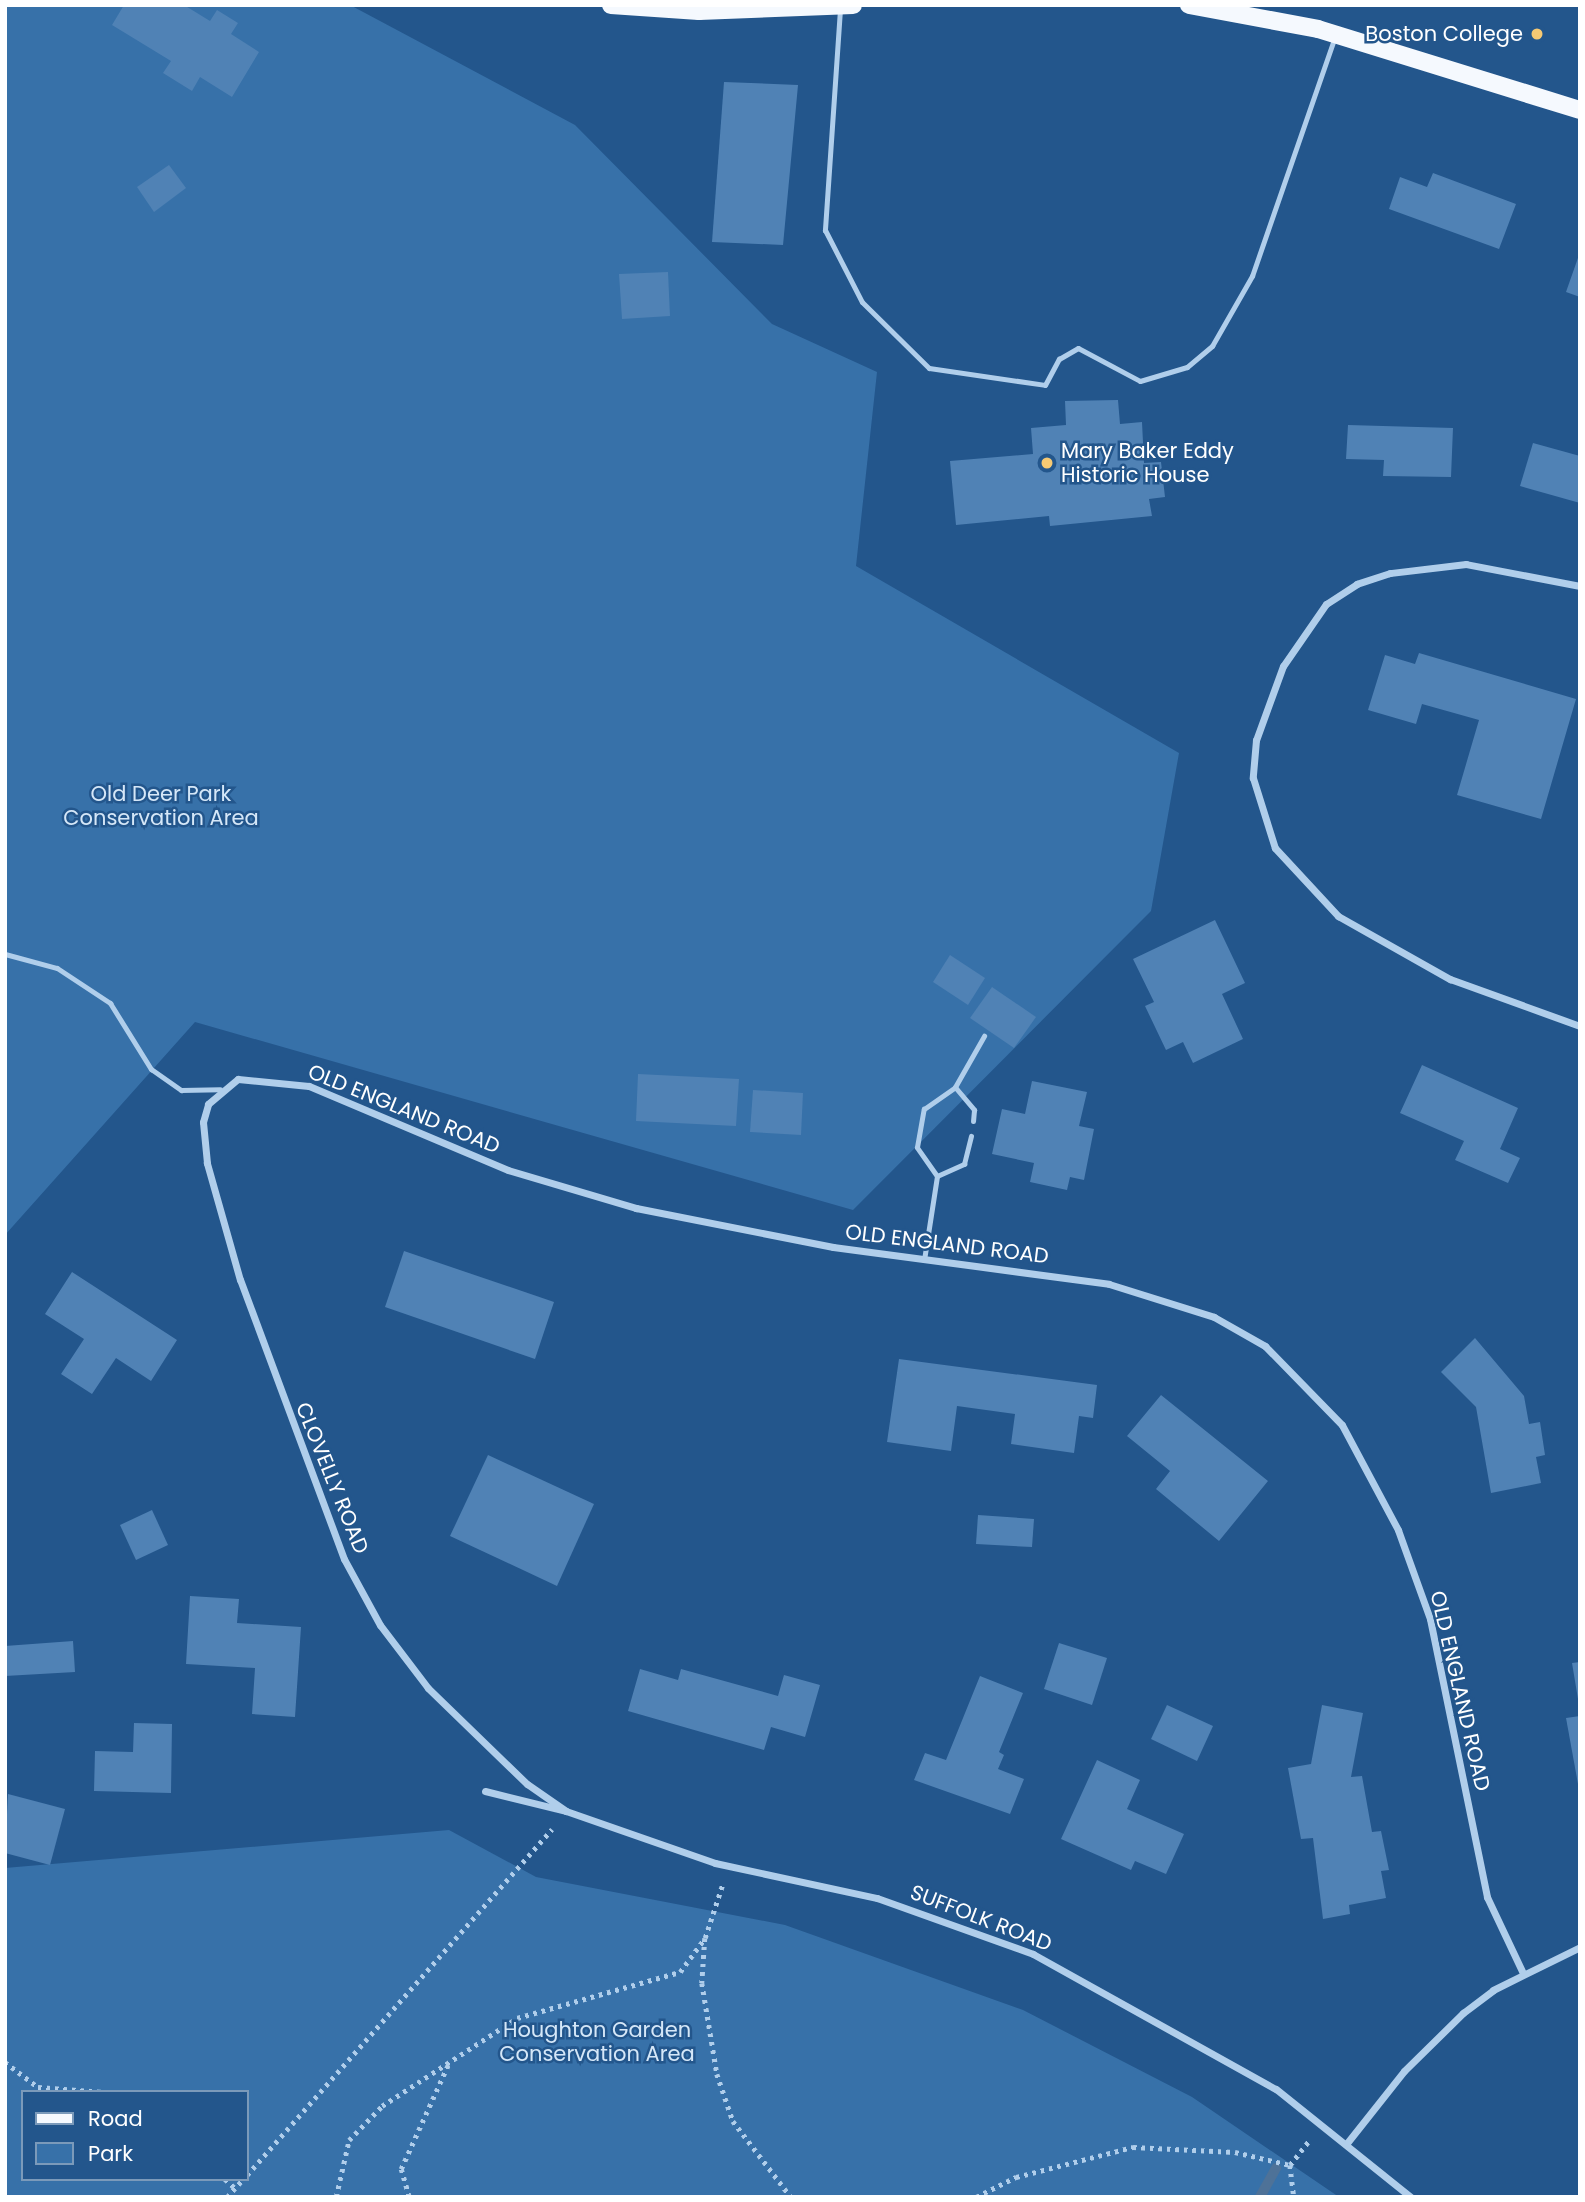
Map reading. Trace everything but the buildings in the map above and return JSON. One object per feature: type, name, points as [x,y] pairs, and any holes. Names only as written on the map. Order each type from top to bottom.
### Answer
[{"type":"main road","points":[[611,5],[699,8],[853,5]]},
{"type":"main road","points":[[1189,5],[1336,35],[1580,110]]},
{"type":"street","points":[[1580,586],[1466,564],[1390,573],[1357,584],[1326,604],[1283,666],[1256,740],[1253,778],[1275,848],[1338,916],[1450,979],[1580,1026]]},
{"type":"street","name":"OLD ENGLAND ROAD","points":[[220,1089],[238,1079],[284,1080],[593,1197],[750,1232],[924,1260],[1109,1284],[1214,1317],[1265,1346],[1333,1415],[1385,1500],[1420,1587],[1487,1897],[1523,1973]]},
{"type":"street","name":"CLOVELLY ROAD","points":[[220,1089],[203,1122],[221,1220],[344,1559],[380,1625],[428,1688],[527,1784],[566,1811]]},
{"type":"street","name":"SUFFOLK ROAD","points":[[485,1791],[566,1811],[729,1866],[877,1898],[1033,1954],[1232,2061],[1347,2143],[1411,2197]]},
{"type":"street","points":[[1347,2143],[1432,2041],[1523,1973],[1580,1947]]},
{"type":"lane","points":[[841,6],[825,230],[862,302],[929,368],[1045,385],[1059,359],[1078,348],[1140,381],[1187,366],[1212,346],[1252,276],[1336,35]]},
{"type":"lane","name":"OLD ENGLAND ROAD","points":[[5,954],[57,968],[110,1003],[151,1069],[181,1090],[220,1089]]},
{"type":"lane","points":[[924,1260],[937,1176],[916,1147],[918,1125],[937,1094],[955,1087],[984,1036]]},
{"type":"lane","points":[[955,1087],[974,1110],[973,1121]]},
{"type":"lane","points":[[937,1176],[964,1164],[971,1136]]},
{"type":"path","points":[[248,2174],[507,1887],[566,1811]]},
{"type":"path","points":[[729,1866],[705,1938],[702,1983],[717,2074],[733,2121],[791,2197]]},
{"type":"path","points":[[336,2197],[349,2140],[382,2106],[517,2018],[680,1972],[705,1938]]},
{"type":"path","points":[[5,2062],[37,2087],[77,2090]]},
{"type":"path","points":[[409,2197],[401,2169],[449,2063]]},
{"type":"path","points":[[976,2197],[1016,2177],[1133,2147],[1234,2152],[1290,2165],[1294,2197]]},
{"type":"path","points":[[227,2181],[235,2188]]},
{"type":"path","points":[[227,2197],[241,2181]]},
{"type":"green space","name":"Old Deer Park Conservation Area","points":[[5,5],[350,5],[575,125],[772,324],[877,372],[856,566],[1179,753],[1151,911],[853,1210],[195,1022],[5,1235]]},
{"type":"green space","name":"Houghton Garden Conservation Area","points":[[449,1830],[536,1877],[785,1925],[1023,2010],[1192,2097],[1339,2197],[5,2197],[5,1868]]},
{"type":"waterway","points":[[1260,2197],[1276,2168]]},
{"type":"place","name":"Boston College","points":[[1537,34]]},
{"type":"place","name":"Mary Baker Eddy Historic House","points":[[1047,463]]}]
